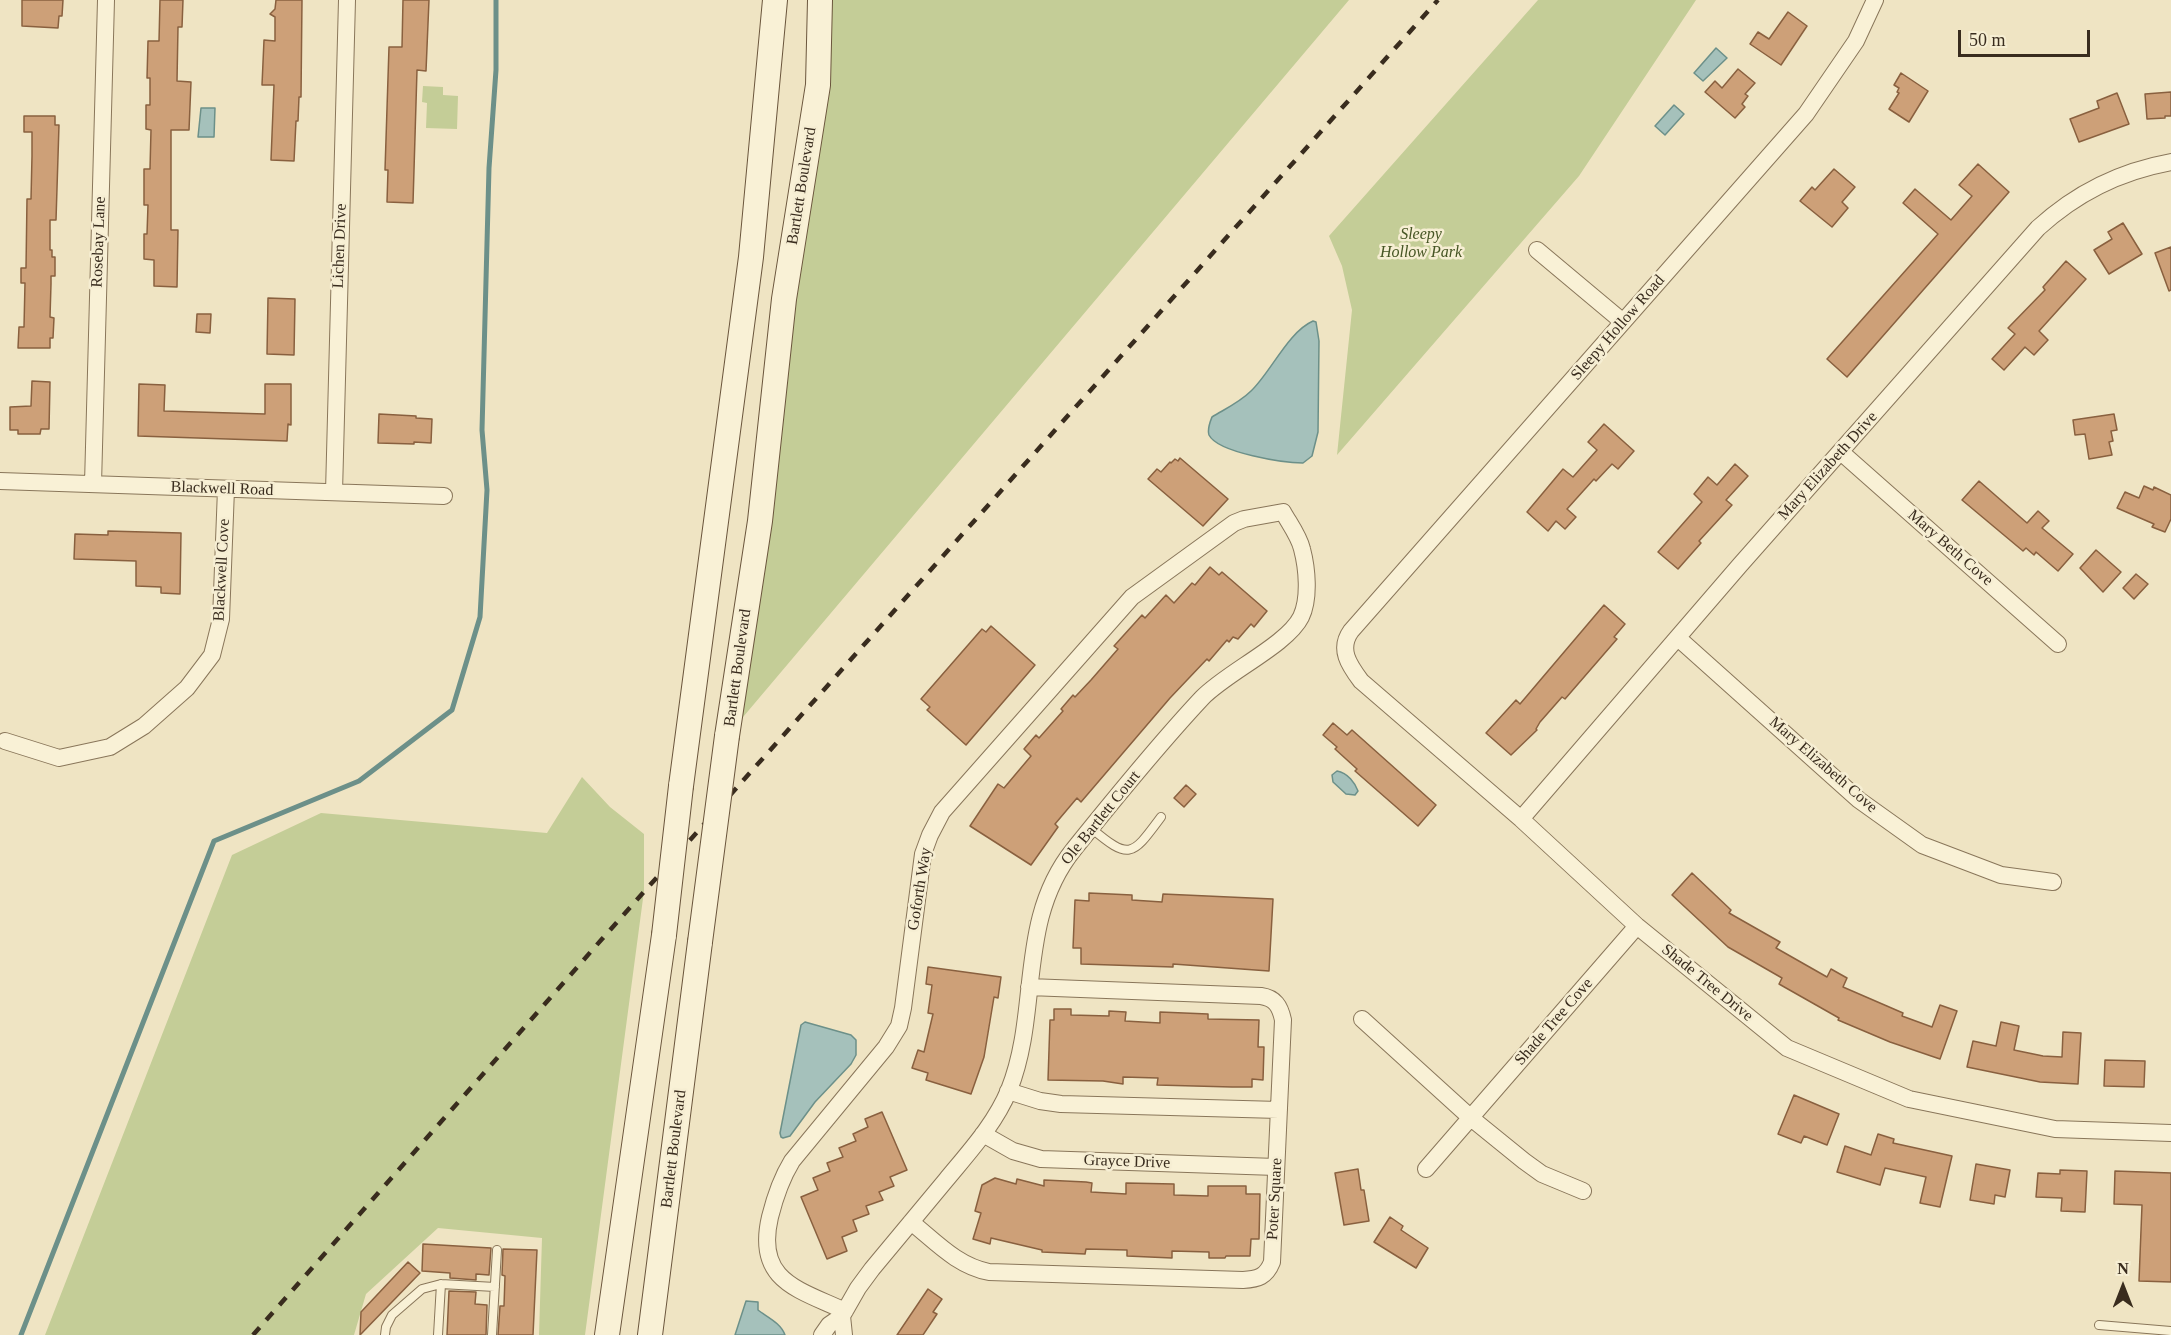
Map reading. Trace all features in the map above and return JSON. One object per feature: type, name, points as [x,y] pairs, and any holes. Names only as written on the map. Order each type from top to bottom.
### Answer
[{"type":"main road","points":[[607,1335],[664,935],[681,786],[751,256],[775,0]]},
{"type":"main road","name":"Bartlett Boulevard","points":[[650,1335],[700,942],[760,521],[784,298],[818,85],[820,0]]},
{"type":"street","name":"Rosebay Lane","points":[[93,484],[106,0]]},
{"type":"street","name":"Lichen Drive","points":[[334,492],[347,0]]},
{"type":"street","name":"Sleepy Hollow Road","points":[[1344,645],[1351,631],[1806,114],[1862,32],[1875,0]]},
{"type":"street","name":"Mary Elizabeth Drive","points":[[1521,819],[1785,513],[1842,453],[1995,276],[2048,219],[2068,203],[2102,184],[2138,170],[2171,162]]},
{"type":"street","points":[[1537,249],[1623,322]]},
{"type":"street","name":"Mary Beth Cove","points":[[1842,453],[2058,644]]},
{"type":"street","name":"Blackwell Road","points":[[0,482],[444,496]]},
{"type":"street","name":"Blackwell Cove","points":[[4,741],[59,758],[110,747],[144,726],[187,688],[212,655],[221,619],[226,489]]},
{"type":"street","name":"Ole Bartlett Court","points":[[822,1335],[843,1313],[862,1281],[983,1134],[1008,1091],[1021,1046],[1036,932],[1045,899],[1059,869],[1202,698],[1284,637],[1302,615],[1307,579],[1302,547],[1283,512]]},
{"type":"street","name":"Goforth Way","points":[[843,1313],[793,1286],[777,1273],[767,1252],[768,1226],[776,1193],[788,1168],[881,1054],[899,1026],[923,854],[937,819],[1132,597],[1234,523],[1283,512]]},
{"type":"street","name":"Mary Elizabeth Cove","points":[[1678,638],[1859,800],[1922,844],[2001,875],[2053,882]]},
{"type":"street","name":"Shade Tree Drive","points":[[1344,645],[1351,669],[1361,681],[1521,819],[1637,927],[1787,1048],[1909,1099],[2055,1129],[2171,1133]]},
{"type":"street","name":"Shade Tree Cove","points":[[1426,1169],[1637,927]]},
{"type":"street","name":"Poter Square","points":[[911,1222],[958,1260],[970,1267],[989,1272],[1256,1279],[1262,1277],[1272,1262],[1283,1020],[1281,1011],[1272,999],[1261,996],[1029,987]]},
{"type":"street","points":[[1362,1019],[1472,1118],[1542,1174],[1583,1191]]},
{"type":"street","points":[[1008,1091],[1040,1101],[1061,1104],[1279,1110]]},
{"type":"street","name":"Grayce Drive","points":[[983,1134],[1012,1151],[1041,1159],[1276,1167]]},
{"type":"street","points":[[843,1313],[844,1335]]},
{"type":"lane","points":[[1091,828],[1112,845],[1134,849],[1140,845],[1161,817]]},
{"type":"lane","points":[[492,1335],[497,1250]]},
{"type":"lane","points":[[386,1335],[386,1327],[392,1315],[422,1289],[441,1284],[495,1287]]},
{"type":"lane","points":[[438,1335],[441,1284]]},
{"type":"lane","points":[[2099,1325],[2171,1331]]},
{"type":"green space","points":[[820,0],[1349,0],[727,736]]},
{"type":"green space","name":"Sleepy Hollow Park","points":[[1538,0],[1696,0],[1579,176],[1337,455],[1352,310],[1342,266],[1329,236]]},
{"type":"green space","points":[[423,86],[443,87],[443,95],[458,96],[457,129],[426,128],[427,103],[422,102]]},
{"type":"green space","points":[[582,777],[610,807],[644,834],[644,891],[585,1335],[539,1335],[542,1238],[438,1228],[366,1294],[354,1335],[45,1335],[232,855],[321,813],[547,833]]},
{"type":"water","points":[[1716,48],[1727,58],[1703,81],[1694,73]]},
{"type":"water","points":[[1674,105],[1684,114],[1665,135],[1655,126]]},
{"type":"water","points":[[201,108],[215,108],[214,137],[198,137]]},
{"type":"water","points":[[1313,321],[1316,322],[1319,341],[1318,432],[1312,456],[1303,463],[1282,461],[1238,452],[1215,441],[1208,433],[1212,417],[1251,391],[1288,343],[1304,326]]},
{"type":"water","points":[[1337,771],[1348,776],[1353,782],[1358,791],[1355,795],[1346,794],[1333,782],[1332,775]]},
{"type":"water","points":[[805,1022],[851,1035],[856,1040],[856,1055],[851,1064],[815,1102],[790,1136],[783,1138],[780,1133],[801,1025]]},
{"type":"water","points":[[746,1301],[758,1302],[758,1310],[777,1324],[785,1335],[735,1335]]},
{"type":"building","points":[[22,0],[63,0],[62,16],[59,16],[58,28],[22,26]]},
{"type":"building","points":[[160,0],[183,0],[182,27],[178,27],[177,81],[191,82],[189,130],[171,130],[171,230],[178,230],[177,287],[154,286],[154,260],[144,259],[144,234],[147,234],[148,205],[144,205],[144,169],[150,169],[151,130],[146,129],[146,105],[150,105],[150,78],[147,78],[148,41],[159,41]]},
{"type":"building","points":[[276,0],[302,0],[301,97],[299,97],[298,121],[296,121],[294,161],[271,160],[274,85],[262,85],[264,40],[275,41],[275,17],[270,14],[275,9]]},
{"type":"building","points":[[403,0],[429,0],[426,71],[417,70],[413,203],[387,202],[388,170],[385,170],[389,47],[402,47]]},
{"type":"building","points":[[1788,12],[1807,26],[1781,65],[1750,44],[1758,32],[1769,39]]},
{"type":"building","points":[[1738,69],[1755,83],[1745,94],[1748,96],[1742,104],[1745,107],[1735,118],[1705,92],[1715,81],[1722,88]]},
{"type":"building","points":[[1901,73],[1928,91],[1909,122],[1889,109],[1899,93],[1897,92],[1899,88],[1894,85]]},
{"type":"building","points":[[2171,92],[2171,116],[2147,119],[2145,94]]},
{"type":"building","points":[[2117,93],[2129,124],[2079,142],[2070,119],[2099,108],[2097,101]]},
{"type":"building","points":[[24,116],[55,116],[55,125],[59,125],[56,220],[50,220],[50,250],[52,250],[52,257],[55,257],[55,276],[51,276],[50,317],[54,318],[50,348],[18,348],[19,327],[24,327],[25,283],[21,283],[21,268],[26,268],[27,199],[31,199],[32,132],[24,132]]},
{"type":"building","points":[[1978,164],[2009,192],[1847,377],[1827,359],[1938,234],[1903,203],[1915,189],[1951,220],[1972,196],[1959,185]]},
{"type":"building","points":[[1834,169],[1855,187],[1842,202],[1848,208],[1832,227],[1800,201],[1812,187],[1815,190]]},
{"type":"building","points":[[2123,223],[2142,254],[2109,274],[2094,250],[2112,239],[2108,232]]},
{"type":"building","points":[[2171,247],[2171,290],[2169,291],[2155,253]]},
{"type":"building","points":[[2066,261],[2086,279],[2039,331],[2048,340],[2034,355],[2025,347],[2004,370],[1992,359],[2015,334],[2008,328],[2045,290],[2043,287]]},
{"type":"building","points":[[268,298],[295,299],[294,355],[267,354]]},
{"type":"building","points":[[197,314],[211,314],[210,333],[196,332]]},
{"type":"building","points":[[32,381],[50,382],[49,429],[41,429],[40,434],[18,434],[18,430],[10,430],[10,407],[31,406]]},
{"type":"building","points":[[139,384],[165,385],[164,411],[265,414],[265,384],[291,384],[291,425],[288,424],[287,441],[138,436]]},
{"type":"building","points":[[379,414],[432,419],[431,443],[378,443]]},
{"type":"building","points":[[2114,414],[2117,430],[2111,431],[2113,441],[2109,442],[2112,455],[2089,459],[2085,434],[2075,435],[2073,420]]},
{"type":"building","points":[[1604,424],[1634,451],[1618,469],[1612,464],[1596,481],[1594,479],[1567,509],[1576,517],[1565,529],[1556,521],[1548,531],[1527,512],[1563,469],[1573,477],[1597,450],[1588,442]]},
{"type":"building","points":[[1180,458],[1228,499],[1203,526],[1148,479],[1157,469],[1161,472],[1170,462],[1175,459],[1178,461]]},
{"type":"building","points":[[1735,464],[1748,476],[1726,500],[1732,505],[1699,541],[1701,543],[1678,569],[1658,552],[1702,502],[1694,494],[1708,477],[1717,485]]},
{"type":"building","points":[[1979,481],[2027,523],[2038,511],[2049,521],[2042,528],[2073,554],[2058,571],[2036,552],[2034,555],[2026,548],[2023,551],[1962,500]]},
{"type":"building","points":[[2144,486],[2153,490],[2154,487],[2171,495],[2171,519],[2165,532],[2152,527],[2154,524],[2117,508],[2125,492],[2139,498]]},
{"type":"building","points":[[108,531],[181,533],[180,594],[161,593],[161,587],[136,586],[136,561],[74,559],[75,534],[108,535]]},
{"type":"building","points":[[2096,550],[2121,572],[2103,592],[2080,568]]},
{"type":"building","points":[[1210,567],[1219,575],[1222,572],[1267,611],[1254,627],[1251,624],[1238,639],[1233,637],[1229,642],[1227,640],[1209,661],[1207,659],[1170,698],[1081,802],[1077,798],[1055,824],[1058,827],[1031,865],[970,826],[998,784],[1004,788],[1031,756],[1024,749],[1036,735],[1039,738],[1063,711],[1061,709],[1073,695],[1075,697],[1091,680],[1118,649],[1114,646],[1142,615],[1145,618],[1166,595],[1174,603],[1192,583],[1195,585]]},
{"type":"building","points":[[2136,574],[2148,584],[2134,599],[2123,588]]},
{"type":"building","points":[[1604,605],[1625,624],[1614,637],[1617,639],[1565,699],[1562,697],[1540,722],[1537,730],[1511,755],[1486,733],[1516,700],[1520,704]]},
{"type":"building","points":[[991,626],[1035,665],[966,745],[927,710],[930,707],[921,699],[982,629],[986,632]]},
{"type":"building","points":[[1333,723],[1347,735],[1352,730],[1436,805],[1418,826],[1355,771],[1357,769],[1323,735]]},
{"type":"building","points":[[1186,785],[1196,794],[1184,807],[1174,798]]},
{"type":"building","points":[[1692,873],[1731,910],[1729,913],[1780,942],[1776,948],[1827,977],[1831,969],[1847,978],[1843,987],[1903,1013],[1902,1016],[1932,1027],[1940,1005],[1957,1011],[1940,1059],[1890,1042],[1838,1020],[1839,1018],[1779,984],[1782,978],[1728,947],[1672,895]]},
{"type":"building","points":[[1089,893],[1132,895],[1132,900],[1162,902],[1163,894],[1273,899],[1269,971],[1173,964],[1173,967],[1081,964],[1081,948],[1073,948],[1075,900],[1089,901]]},
{"type":"building","points":[[928,967],[1001,977],[998,998],[994,997],[984,1057],[971,1094],[926,1080],[928,1073],[912,1068],[918,1050],[924,1052],[933,1014],[928,1013],[932,985],[926,984]]},
{"type":"building","points":[[1054,1009],[1071,1009],[1071,1015],[1109,1016],[1109,1011],[1126,1012],[1125,1021],[1160,1023],[1160,1012],[1208,1014],[1208,1019],[1259,1020],[1258,1047],[1264,1047],[1263,1080],[1252,1079],[1252,1087],[1232,1087],[1157,1085],[1158,1078],[1123,1077],[1123,1084],[1103,1081],[1048,1080],[1050,1020],[1054,1020]]},
{"type":"building","points":[[2001,1022],[2019,1026],[2014,1050],[2043,1056],[2062,1057],[2063,1032],[2081,1033],[2078,1084],[2040,1082],[1967,1067],[1973,1041],[1996,1046]]},
{"type":"building","points":[[2105,1060],[2145,1061],[2144,1087],[2104,1086]]},
{"type":"building","points":[[1794,1095],[1839,1114],[1827,1145],[1804,1136],[1801,1143],[1778,1134]]},
{"type":"building","points":[[882,1112],[907,1170],[890,1177],[894,1186],[879,1192],[883,1200],[866,1206],[869,1214],[853,1220],[857,1231],[842,1237],[847,1251],[827,1259],[801,1197],[818,1190],[813,1178],[830,1171],[827,1163],[843,1157],[839,1148],[856,1141],[853,1134],[868,1127],[865,1119]]},
{"type":"building","points":[[1878,1134],[1894,1139],[1893,1143],[1952,1156],[1940,1207],[1920,1203],[1926,1177],[1885,1168],[1880,1185],[1837,1172],[1845,1146],[1871,1155]]},
{"type":"building","points":[[1976,1164],[2010,1170],[2005,1197],[1995,1195],[1994,1204],[1970,1200]]},
{"type":"building","points":[[1358,1169],[1369,1221],[1344,1225],[1335,1173]]},
{"type":"building","points":[[2060,1170],[2087,1171],[2085,1212],[2061,1211],[2062,1198],[2036,1197],[2038,1173],[2060,1174]]},
{"type":"building","points":[[2115,1171],[2171,1173],[2171,1282],[2139,1281],[2142,1205],[2114,1204]]},
{"type":"building","points":[[995,1178],[1016,1184],[1017,1179],[1044,1186],[1044,1180],[1086,1182],[1092,1183],[1091,1192],[1126,1194],[1126,1183],[1174,1184],[1174,1195],[1208,1196],[1208,1186],[1246,1186],[1246,1194],[1260,1194],[1259,1239],[1251,1239],[1250,1256],[1226,1256],[1225,1258],[1209,1258],[1209,1252],[1172,1251],[1172,1258],[1127,1256],[1127,1250],[1086,1249],[1085,1254],[1042,1252],[1042,1250],[991,1238],[990,1244],[973,1239],[981,1213],[975,1211],[982,1185]]},
{"type":"building","points":[[1390,1217],[1403,1226],[1401,1230],[1428,1248],[1416,1268],[1374,1242]]},
{"type":"building","points":[[423,1244],[491,1248],[489,1275],[476,1274],[476,1280],[450,1278],[450,1273],[422,1271]]},
{"type":"building","points":[[503,1249],[537,1250],[533,1335],[498,1335],[500,1306],[504,1306]]},
{"type":"building","points":[[408,1262],[420,1273],[360,1335],[361,1312]]},
{"type":"building","points":[[928,1289],[942,1299],[933,1312],[937,1314],[923,1335],[897,1335]]},
{"type":"building","points":[[449,1291],[476,1292],[475,1304],[487,1305],[486,1335],[447,1335]]},
{"type":"waterway","points":[[21,1335],[214,841],[359,781],[452,710],[480,617],[487,490],[482,430],[489,168],[496,70],[496,0]]},
{"type":"railway","points":[[253,1335],[602,939],[1438,0]]}]
